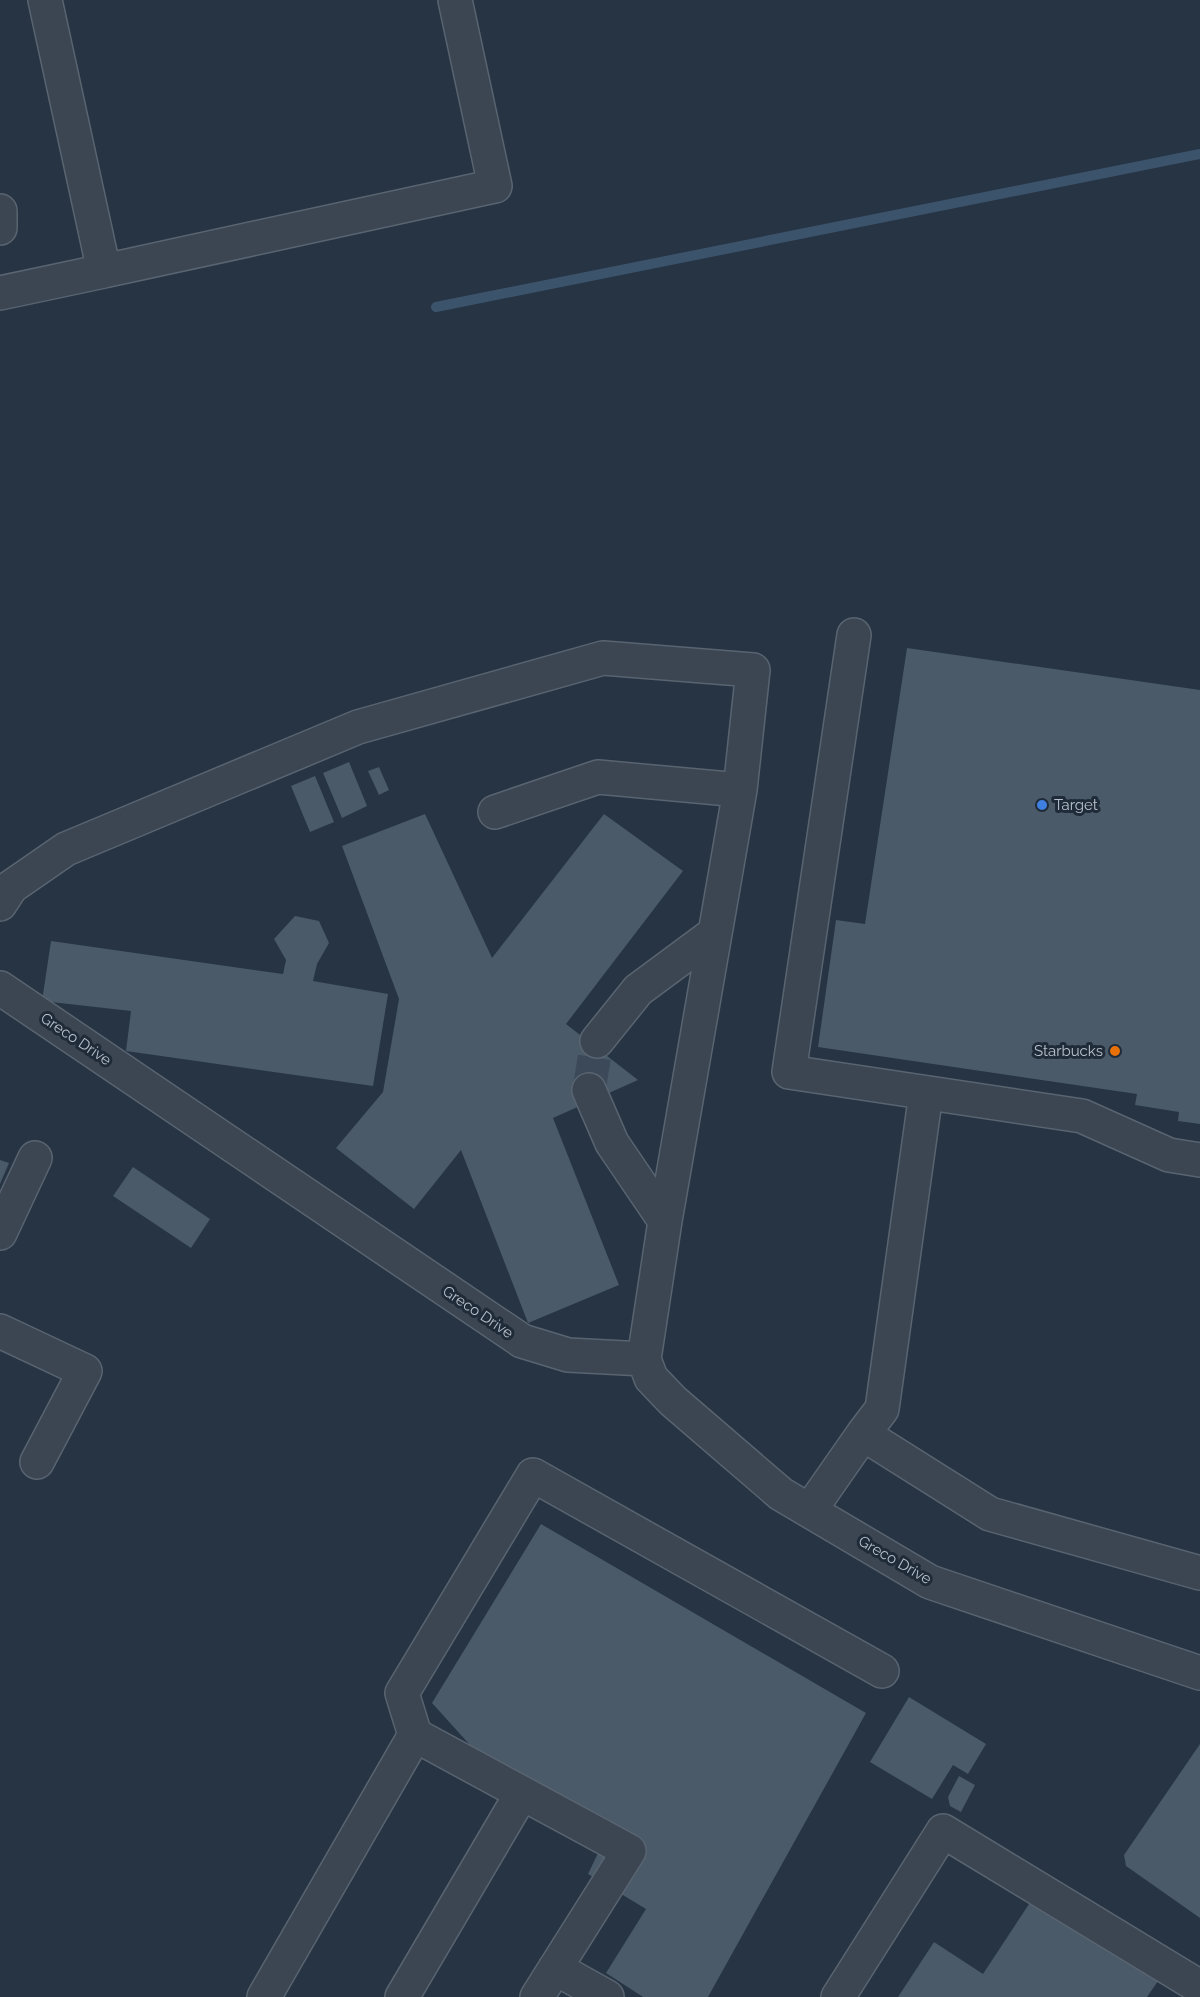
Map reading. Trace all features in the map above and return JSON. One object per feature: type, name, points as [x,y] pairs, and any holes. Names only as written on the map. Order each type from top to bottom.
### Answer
[{"type":"street","points":[[45,0],[104,271]]},
{"type":"street","points":[[0,293],[495,186],[455,0]]},
{"type":"street","points":[[0,212],[0,228]]},
{"type":"street","points":[[854,635],[789,1072],[1082,1116],[1169,1155],[1200,1160]]},
{"type":"street","points":[[0,904],[11,887],[66,849],[358,727],[603,658],[753,670],[740,790],[665,1221],[644,1359]]},
{"type":"street","points":[[495,812],[598,777],[740,790]]},
{"type":"street","points":[[597,1041],[638,990],[715,933]]},
{"type":"street","name":"Greco Drive","points":[[0,988],[522,1341],[567,1355],[644,1359],[651,1378],[673,1401],[781,1494],[930,1582],[1200,1673]]},
{"type":"street","points":[[590,1090],[612,1143],[665,1221]]},
{"type":"street","points":[[810,1510],[882,1409],[926,1093]]},
{"type":"street","points":[[0,1233],[35,1158]]},
{"type":"street","points":[[0,1330],[85,1371],[37,1462]]},
{"type":"street","points":[[863,1434],[990,1514],[1200,1573]]},
{"type":"street","points":[[537,1997],[629,1851],[415,1735],[402,1693],[533,1475],[882,1671]]},
{"type":"street","points":[[264,1997],[415,1735]]},
{"type":"street","points":[[402,1997],[522,1793]]},
{"type":"street","points":[[838,1997],[943,1831],[1200,1986]]},
{"type":"street","points":[[555,1968],[607,1997]]},
{"type":"building","name":"Target","points":[[907,648],[1200,690],[1200,1124],[1178,1121],[1179,1112],[1135,1105],[1137,1094],[818,1047],[836,920],[865,924]]},
{"type":"building","points":[[349,762],[367,806],[342,818],[323,773]]},
{"type":"building","points":[[379,767],[389,790],[379,795],[368,771]]},
{"type":"building","points":[[315,776],[334,822],[310,832],[291,786]]},
{"type":"building","points":[[425,814],[492,958],[604,814],[683,871],[566,1024],[638,1080],[553,1118],[619,1285],[528,1323],[461,1150],[414,1209],[336,1148],[383,1092],[399,999],[342,846]]},
{"type":"building","points":[[295,916],[319,921],[329,943],[317,964],[313,981],[388,994],[373,1086],[126,1051],[131,1011],[42,1001],[51,941],[283,974],[286,960],[274,939]]},
{"type":"building","points":[[0,1160],[9,1163],[0,1184]]},
{"type":"building","points":[[133,1167],[210,1219],[191,1248],[113,1196]]},
{"type":"building","points":[[541,1524],[866,1713],[708,1997],[643,1997],[606,1973],[646,1909],[588,1874],[610,1828],[470,1745],[432,1703]]},
{"type":"building","points":[[909,1697],[986,1744],[968,1774],[953,1765],[932,1799],[870,1762]]},
{"type":"building","points":[[1200,1744],[1200,1918],[1126,1866],[1124,1855]]},
{"type":"building","points":[[959,1776],[975,1785],[961,1812],[950,1806],[948,1797]]},
{"type":"building","points":[[1033,1898],[1158,1981],[1147,1997],[898,1997],[934,1942],[983,1974]]},
{"type":"waterway","points":[[436,307],[1200,154]]},
{"type":"tunnel","points":[[589,1090],[597,1041]]},
{"type":"place","name":"Target","points":[[1042,805]]},
{"type":"place","name":"Starbucks","points":[[1115,1051]]}]
